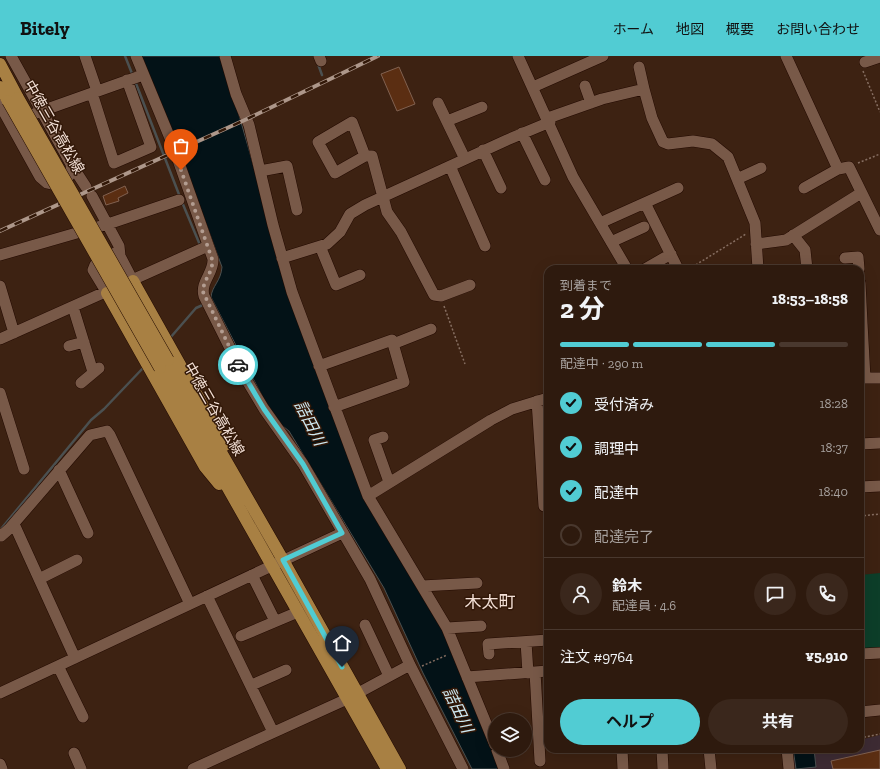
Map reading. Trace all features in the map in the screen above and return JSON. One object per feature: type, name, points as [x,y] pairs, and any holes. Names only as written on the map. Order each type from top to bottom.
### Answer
[{"type":"main road","name":"中徳三谷高松線","points":[[0,64],[9,101]]},
{"type":"main road","name":"中徳三谷高松線","points":[[0,87],[164,364],[244,492],[278,562],[352,696],[387,769]]},
{"type":"main road","points":[[133,281],[223,440],[238,470],[244,492]]},
{"type":"main road","points":[[107,293],[205,467],[238,506]]},
{"type":"main road","name":"中徳三谷高松線","points":[[164,364],[238,506],[278,562],[298,612],[400,769]]},
{"type":"street","points":[[11,56],[71,164],[108,224],[119,246],[120,256],[133,281]]},
{"type":"street","points":[[85,56],[114,163],[151,147],[127,80]]},
{"type":"street","points":[[136,56],[172,143],[208,246],[213,266],[203,285],[204,296],[243,374],[264,409],[303,464],[381,600],[463,769]]},
{"type":"street","points":[[225,56],[236,94],[249,125],[282,258],[292,292],[368,496],[447,628],[488,728]]},
{"type":"street","points":[[518,56],[549,120],[573,177],[625,265]]},
{"type":"street","points":[[533,87],[603,56]]},
{"type":"street","points":[[786,56],[843,168],[862,193],[880,230]]},
{"type":"street","points":[[863,65],[880,57]]},
{"type":"street","points":[[639,67],[652,118],[663,142],[668,144],[693,141],[712,144],[728,157],[755,223],[758,265]]},
{"type":"street","points":[[5,124],[143,75]]},
{"type":"street","points":[[585,86],[591,103]]},
{"type":"street","points":[[282,258],[326,244],[340,232],[350,214],[364,205],[549,120],[591,103],[644,89]]},
{"type":"street","points":[[9,101],[5,124],[40,177],[47,183],[56,185],[70,177],[72,171],[71,164]]},
{"type":"street","points":[[438,103],[465,159]]},
{"type":"street","points":[[447,121],[482,107]]},
{"type":"street","points":[[365,156],[352,122],[318,142],[335,173],[365,156],[372,156],[387,212],[401,232],[434,295],[441,296],[470,285]]},
{"type":"street","points":[[522,133],[545,180]]},
{"type":"street","points":[[483,150],[501,188]]},
{"type":"street","points":[[260,172],[287,166],[297,210]]},
{"type":"street","points":[[450,166],[484,246]]},
{"type":"street","points":[[737,179],[761,168]]},
{"type":"street","points":[[804,188],[843,168]]},
{"type":"street","points":[[600,223],[678,188]]},
{"type":"street","points":[[756,244],[786,240],[862,193]]},
{"type":"street","points":[[0,255],[108,224],[179,200]]},
{"type":"street","points":[[645,204],[676,265]]},
{"type":"street","points":[[611,242],[644,227]]},
{"type":"street","points":[[793,235],[805,250],[807,265]]},
{"type":"street","points":[[0,340],[107,293],[208,246]]},
{"type":"street","points":[[320,246],[336,285],[360,275]]},
{"type":"street","points":[[107,293],[93,270],[94,265],[115,253],[120,256]]},
{"type":"street","points":[[653,265],[671,254]]},
{"type":"street","points":[[845,258],[858,257],[859,265]]},
{"type":"street","points":[[0,286],[14,333]]},
{"type":"street","points":[[73,307],[84,342],[96,370],[81,383]]},
{"type":"street","points":[[392,344],[431,329]]},
{"type":"street","points":[[319,366],[392,340],[404,382],[334,407]]},
{"type":"street","points":[[69,346],[84,342]]},
{"type":"street","points":[[864,378],[880,378]]},
{"type":"street","points":[[0,392],[24,469]]},
{"type":"street","points":[[368,496],[491,420],[512,409],[544,399]]},
{"type":"street","points":[[537,401],[544,448]]},
{"type":"street","points":[[0,536],[14,524],[90,435],[107,432],[110,435],[190,604]]},
{"type":"street","points":[[375,440],[389,482]]},
{"type":"street","points":[[864,444],[880,443]]},
{"type":"street","points":[[59,470],[88,532]]},
{"type":"street","points":[[864,487],[880,486]]},
{"type":"street","points":[[14,524],[75,658]]},
{"type":"street","points":[[0,693],[342,533]]},
{"type":"street","points":[[39,579],[76,560]]},
{"type":"street","points":[[252,575],[274,621]]},
{"type":"street","points":[[422,586],[477,583]]},
{"type":"street","points":[[207,596],[240,668],[252,685],[273,732]]},
{"type":"street","points":[[241,636],[298,612]]},
{"type":"street","points":[[365,625],[389,676]]},
{"type":"street","points":[[447,628],[481,626]]},
{"type":"street","points":[[489,654],[488,644],[544,640]]},
{"type":"street","points":[[526,642],[532,673],[540,761]]},
{"type":"street","points":[[864,654],[880,653]]},
{"type":"street","points":[[58,666],[83,717]]},
{"type":"street","points":[[193,769],[352,696],[389,676],[414,666]]},
{"type":"street","points":[[252,685],[286,670]]},
{"type":"street","points":[[467,677],[544,672]]},
{"type":"street","points":[[864,712],[880,710]]},
{"type":"street","points":[[74,753],[81,769]]},
{"type":"street","points":[[622,753],[623,769]]},
{"type":"street","points":[[662,753],[663,769]]},
{"type":"street","points":[[709,753],[711,769]]},
{"type":"street","points":[[788,753],[789,769]]},
{"type":"street","points":[[500,757],[504,769]]},
{"type":"street","points":[[0,764],[2,769]]},
{"type":"path","points":[[863,65],[880,112]]},
{"type":"path","points":[[843,168],[880,154]]},
{"type":"path","points":[[695,265],[755,228]]},
{"type":"path","points":[[441,296],[465,364]]},
{"type":"path","points":[[864,516],[880,514]]},
{"type":"path","points":[[414,666],[447,655]]},
{"type":"path","points":[[864,737],[880,734]]},
{"type":"shaded area","points":[[880,735],[880,769],[792,769],[791,753],[864,753],[864,739]]},
{"type":"green space","points":[[880,573],[880,649],[864,650],[864,575]]},
{"type":"water","name":"詰田川","points":[[141,56],[222,56],[291,296],[368,502],[445,630],[488,737],[488,757],[496,757],[501,769],[472,769],[423,673],[384,588],[289,431],[274,419],[211,297],[220,276],[222,267],[177,145]]},
{"type":"water","points":[[794,753],[814,753],[816,767],[796,769]]},
{"type":"building","points":[[399,67],[415,104],[397,111],[381,74]]},
{"type":"building","points":[[125,186],[128,193],[118,198],[119,201],[106,205],[103,196]]},
{"type":"building","points":[[880,750],[880,769],[833,769],[831,761]]},
{"type":"waterway","points":[[125,56],[133,76]]},
{"type":"waterway","points":[[318,64],[322,75]]},
{"type":"waterway","points":[[135,81],[180,197]]},
{"type":"waterway","points":[[182,202],[200,245]]},
{"type":"waterway","points":[[170,338],[196,308],[205,304]]},
{"type":"waterway","points":[[1,529],[91,420],[104,409],[144,367]]},
{"type":"railway","points":[[0,231],[247,119],[378,56]]},
{"type":"way so far","points":[[181,170],[212,259],[213,266],[211,272],[203,285],[204,296],[238,365]]},
{"type":"district","name":"木太町","points":[[490,602]]},
{"type":"route","points":[[238,365],[264,409],[303,464],[342,533],[283,560],[342,667]]}]
